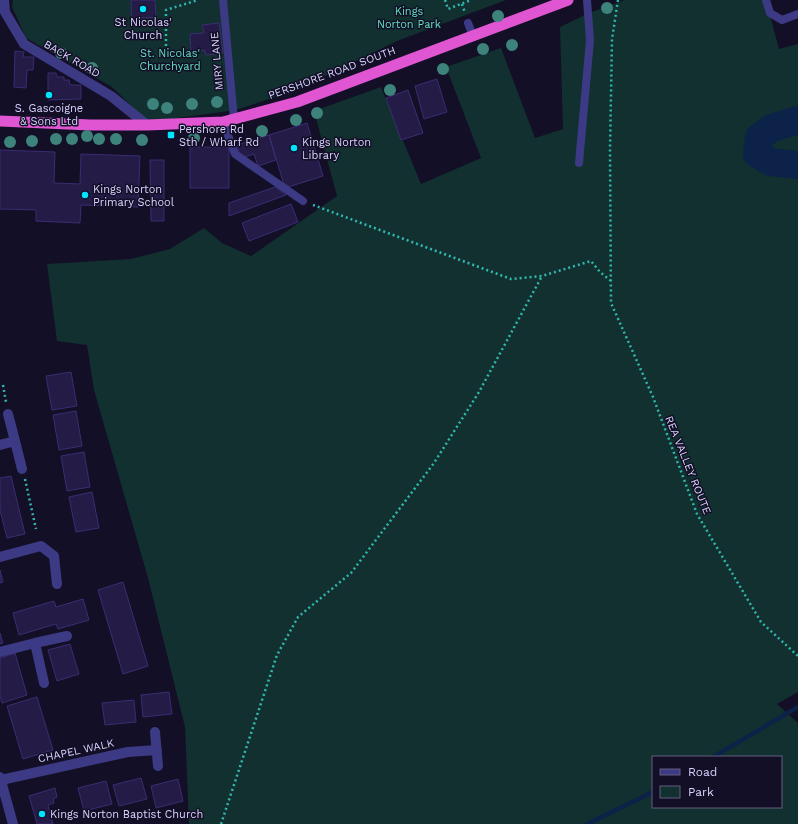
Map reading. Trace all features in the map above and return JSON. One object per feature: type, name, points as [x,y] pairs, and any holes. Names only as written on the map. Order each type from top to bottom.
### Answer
[{"type":"highway","name":"PERSHORE ROAD SOUTH","points":[[0,121],[90,126],[147,125],[228,120],[297,102],[568,0]]},
{"type":"street","name":"BACK ROAD","points":[[4,0],[5,12],[24,44],[111,96],[147,125]]},
{"type":"street","points":[[8,414],[22,469]]},
{"type":"street","points":[[0,445],[15,441]]},
{"type":"street","points":[[0,557],[41,546],[54,556],[57,584]]},
{"type":"street","points":[[0,652],[35,642],[67,636]]},
{"type":"street","points":[[35,642],[44,683]]},
{"type":"street","points":[[155,732],[158,766]]},
{"type":"street","name":"CHAPEL WALK","points":[[0,778],[128,752],[157,750]]},
{"type":"street","points":[[0,778],[13,824]]},
{"type":"lane","name":"MIRY LANE","points":[[223,0],[228,120],[235,154],[304,201]]},
{"type":"lane","points":[[579,163],[590,40],[587,0]]},
{"type":"lane","points":[[766,0],[770,13],[782,20],[798,14]]},
{"type":"lane","points":[[468,23],[473,36]]},
{"type":"path","points":[[166,51],[166,10],[198,0]]},
{"type":"path","points":[[444,0],[448,9],[471,0]]},
{"type":"path","name":"REA VALLEY ROUTE","points":[[618,0],[612,39],[610,150],[611,303],[654,397],[697,514],[761,622],[798,656]]},
{"type":"path","points":[[304,201],[511,279],[542,276],[592,261],[600,272],[611,281]]},
{"type":"path","points":[[221,824],[277,656],[298,617],[351,573],[434,463],[479,392],[542,276]]},
{"type":"path","points":[[2,385],[8,414]]},
{"type":"path","points":[[22,469],[36,529]]},
{"type":"green space","name":"St. Nicolas' Churchyard","points":[[13,0],[506,0],[397,41],[294,91],[236,110],[148,122],[112,87],[26,38],[12,7]]},
{"type":"green space","points":[[625,0],[766,0],[779,49],[798,44],[798,692],[777,704],[798,723],[798,824],[189,824],[185,727],[148,578],[94,390],[87,345],[57,341],[47,264],[131,259],[170,249],[204,228],[222,243],[251,256],[337,196],[314,111],[381,87],[421,184],[481,158],[446,67],[501,48],[535,138],[563,129],[560,27],[589,13]]},
{"type":"building","name":"St Nicolas' Church","points":[[131,0],[155,0],[156,17],[132,19]]},
{"type":"building","points":[[219,23],[223,53],[206,55],[205,50],[191,52],[190,34],[204,33],[202,25]]},
{"type":"building","points":[[15,51],[24,52],[23,57],[34,57],[33,70],[27,70],[26,88],[14,87]]},
{"type":"building","points":[[48,73],[56,73],[57,77],[64,77],[64,80],[69,80],[70,85],[81,85],[81,99],[48,100]]},
{"type":"building","points":[[437,79],[447,112],[424,119],[415,86]]},
{"type":"building","points":[[408,90],[423,133],[401,140],[386,98]]},
{"type":"building","name":"Kings Norton Library","points":[[307,123],[323,176],[285,188],[269,135]]},
{"type":"building","points":[[269,135],[276,160],[258,166],[254,154],[241,158],[237,145]]},
{"type":"building","points":[[190,147],[229,147],[229,188],[190,188]]},
{"type":"building","points":[[0,150],[55,152],[54,183],[80,184],[81,154],[140,156],[138,207],[81,205],[80,223],[36,221],[36,210],[0,209]]},
{"type":"building","points":[[150,160],[164,160],[164,221],[151,221]]},
{"type":"building","points":[[275,187],[286,195],[229,216],[229,203]]},
{"type":"building","points":[[291,204],[298,222],[249,241],[242,223]]},
{"type":"building","points":[[71,372],[77,406],[52,410],[46,376]]},
{"type":"building","points":[[76,411],[82,446],[59,450],[53,415]]},
{"type":"building","points":[[84,452],[90,487],[67,491],[61,456]]},
{"type":"building","points":[[11,476],[25,534],[7,538],[0,510],[0,478]]},
{"type":"building","points":[[92,492],[99,528],[76,532],[69,497]]},
{"type":"building","points":[[0,570],[3,582],[0,583]]},
{"type":"building","points":[[123,582],[148,666],[123,674],[98,590]]},
{"type":"building","points":[[83,599],[89,620],[58,629],[56,624],[19,635],[13,613],[54,601],[56,607]]},
{"type":"building","points":[[0,633],[3,643],[0,644]]},
{"type":"building","points":[[70,644],[79,674],[57,681],[48,650]]},
{"type":"building","points":[[15,653],[27,695],[2,703],[0,696],[0,658]]},
{"type":"building","points":[[169,692],[172,714],[143,717],[141,695]]},
{"type":"building","points":[[37,697],[53,750],[23,759],[7,706]]},
{"type":"building","points":[[134,700],[136,722],[105,725],[102,703]]},
{"type":"building","points":[[141,778],[147,799],[119,806],[113,785]]},
{"type":"building","points":[[178,779],[183,801],[156,808],[151,786]]},
{"type":"building","points":[[106,781],[112,804],[84,811],[78,788]]},
{"type":"building","name":"Kings Norton Baptist Church","points":[[55,788],[57,797],[53,799],[54,803],[48,805],[53,824],[37,824],[29,796]]},
{"type":"waterway","points":[[798,120],[772,128],[759,137],[757,154],[771,162],[798,165]]},
{"type":"waterway","points":[[715,756],[798,707]]},
{"type":"waterway","points":[[587,824],[652,792]]},
{"type":"place","name":"St Nicolas' Church","points":[[143,9]]},
{"type":"place","name":"S. Gascoigne & Sons Ltd","points":[[49,95]]},
{"type":"place","name":"Pershore Rd Sth / Wharf Rd","points":[[171,135]]},
{"type":"place","name":"Kings Norton Library","points":[[294,148]]},
{"type":"place","name":"Kings Norton Primary School","points":[[85,195]]},
{"type":"place","name":"Kings Norton Baptist Church","points":[[42,814]]},
{"type":"park label","name":"Kings Norton Park","points":[[409,17]]}]
